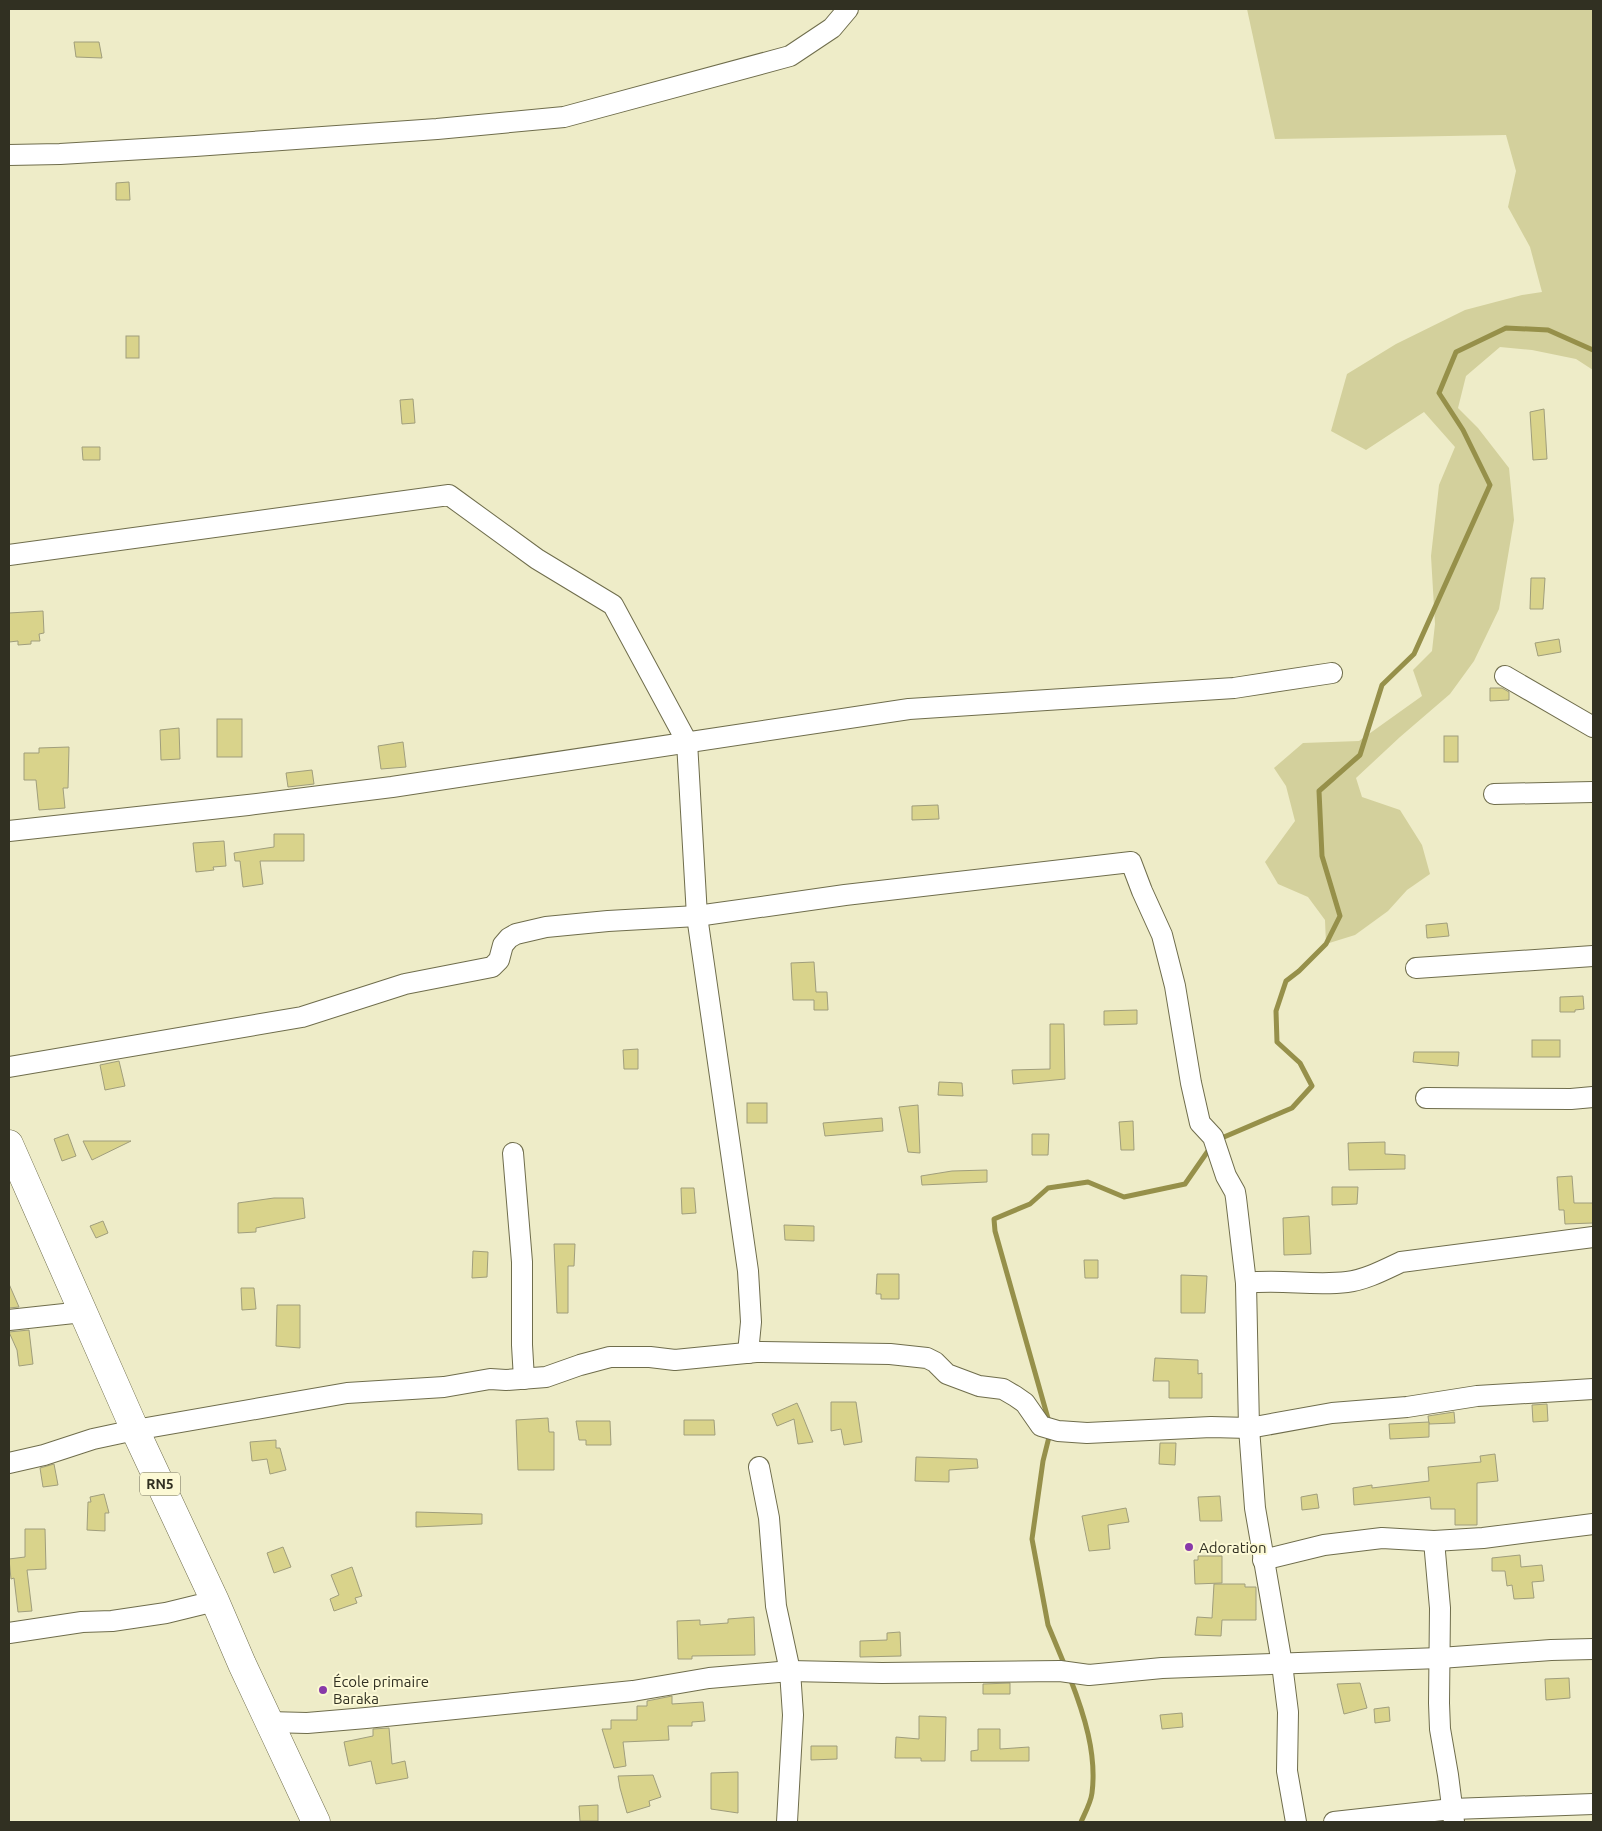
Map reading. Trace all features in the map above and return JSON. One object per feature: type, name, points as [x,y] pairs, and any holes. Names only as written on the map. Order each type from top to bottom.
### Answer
[{"type":"highway","name":"RN5","points":[[9,1144],[268,1722],[316,1822]]},
{"type":"street","points":[[9,155],[60,154],[204,145],[436,129],[564,117],[790,56],[832,28],[848,9]]},
{"type":"street","points":[[9,555],[449,495],[537,559],[613,605],[686,742],[697,916],[748,1271],[751,1322],[748,1353]]},
{"type":"street","points":[[9,831],[392,787],[909,709],[1234,688],[1332,674]]},
{"type":"street","points":[[1505,676],[1593,727]]},
{"type":"street","points":[[1494,794],[1593,792]]},
{"type":"street","points":[[9,1067],[302,1017],[405,984],[492,967],[499,960],[503,945],[516,934],[546,928],[608,921],[697,916],[845,895],[1131,862],[1162,935],[1173,977],[1200,1123],[1213,1137],[1226,1176],[1234,1192],[1246,1284],[1249,1428],[1255,1508],[1282,1664],[1288,1712],[1287,1771],[1296,1822]]},
{"type":"street","points":[[1416,968],[1593,956]]},
{"type":"street","points":[[1426,1098],[1571,1099],[1593,1097]]},
{"type":"street","points":[[513,1153],[522,1262],[524,1379]]},
{"type":"street","points":[[1246,1284],[1265,1281],[1348,1282],[1377,1273],[1401,1262],[1593,1237]]},
{"type":"street","points":[[9,1320],[83,1312]]},
{"type":"street","points":[[9,1463],[44,1455],[93,1439],[136,1430],[347,1393],[444,1386],[490,1379],[506,1380],[546,1377],[610,1357],[650,1357],[675,1360],[748,1353],[890,1354],[927,1358],[935,1362],[948,1374],[979,1386],[1003,1389],[1025,1403],[1041,1426],[1058,1431],[1088,1434],[1211,1427],[1249,1428],[1332,1413],[1407,1407],[1477,1396],[1593,1390]]},
{"type":"street","points":[[759,1467],[769,1518],[776,1606],[790,1671],[793,1715],[787,1822]]},
{"type":"street","points":[[1263,1560],[1324,1545],[1382,1538],[1434,1541],[1483,1538],[1593,1524]]},
{"type":"street","points":[[1434,1541],[1440,1608],[1440,1729],[1453,1816]]},
{"type":"street","points":[[9,1633],[82,1622],[112,1621],[166,1613],[215,1601]]},
{"type":"street","points":[[268,1722],[307,1723],[366,1718],[633,1691],[709,1678],[790,1671],[882,1673],[1060,1671],[1089,1675],[1162,1668],[1440,1658],[1593,1649]]},
{"type":"street","points":[[1334,1822],[1453,1816],[1593,1804]]},
{"type":"shaded area","points":[[1247,9],[1593,9],[1593,370],[1576,359],[1532,350],[1500,347],[1466,376],[1458,408],[1478,428],[1509,468],[1514,520],[1499,609],[1474,661],[1450,694],[1356,778],[1362,797],[1400,810],[1422,845],[1430,874],[1407,890],[1388,911],[1355,935],[1326,944],[1325,920],[1308,897],[1278,884],[1265,862],[1295,821],[1286,786],[1274,768],[1303,743],[1359,741],[1422,696],[1413,670],[1432,651],[1435,624],[1431,556],[1439,485],[1455,447],[1424,412],[1366,450],[1331,431],[1347,374],[1396,344],[1465,310],[1522,295],[1542,292],[1530,247],[1508,207],[1516,171],[1506,135],[1275,139]]},
{"type":"building","points":[[74,42],[99,42],[102,58],[76,57]]},
{"type":"building","points":[[129,182],[130,200],[116,200],[116,183]]},
{"type":"building","points":[[126,336],[139,336],[139,358],[126,358]]},
{"type":"building","points":[[413,399],[415,423],[402,424],[400,400]]},
{"type":"building","points":[[1544,409],[1547,459],[1533,460],[1530,412]]},
{"type":"building","points":[[82,447],[100,447],[100,460],[83,460]]},
{"type":"building","points":[[1531,578],[1545,578],[1543,609],[1530,609]]},
{"type":"building","points":[[43,611],[44,633],[39,634],[40,641],[31,641],[31,644],[18,645],[18,641],[9,642],[9,613]]},
{"type":"building","points":[[1559,639],[1561,652],[1538,656],[1535,643]]},
{"type":"building","points":[[1490,688],[1502,688],[1509,692],[1509,700],[1490,701]]},
{"type":"building","points":[[217,719],[242,719],[242,757],[217,757]]},
{"type":"building","points":[[179,728],[180,759],[161,760],[160,730]]},
{"type":"building","points":[[1444,736],[1458,736],[1458,762],[1444,762]]},
{"type":"building","points":[[403,742],[406,767],[381,769],[378,746]]},
{"type":"building","points":[[69,747],[68,788],[63,788],[65,808],[39,810],[36,780],[24,780],[24,753],[39,753],[39,748]]},
{"type":"building","points":[[312,770],[314,784],[288,787],[286,773]]},
{"type":"building","points":[[938,805],[939,819],[912,820],[912,806]]},
{"type":"building","points":[[274,834],[304,834],[304,861],[260,861],[263,884],[243,887],[240,861],[235,861],[234,853],[274,847]]},
{"type":"building","points":[[224,841],[226,866],[213,867],[214,870],[196,872],[193,843]]},
{"type":"building","points":[[1447,923],[1449,936],[1427,938],[1426,925]]},
{"type":"building","points":[[814,962],[816,992],[827,992],[828,1010],[814,1010],[814,1000],[793,1000],[791,963]]},
{"type":"building","points":[[1583,996],[1584,1009],[1575,1010],[1575,1012],[1560,1012],[1560,997]]},
{"type":"building","points":[[1137,1010],[1137,1024],[1104,1025],[1104,1011]]},
{"type":"building","points":[[1050,1024],[1064,1024],[1065,1079],[1013,1084],[1012,1070],[1050,1069]]},
{"type":"building","points":[[1532,1040],[1560,1040],[1560,1057],[1532,1057]]},
{"type":"building","points":[[638,1049],[638,1069],[624,1069],[623,1050]]},
{"type":"building","points":[[1414,1052],[1459,1052],[1458,1066],[1413,1062]]},
{"type":"building","points":[[119,1061],[125,1086],[105,1090],[100,1065]]},
{"type":"building","points":[[939,1082],[962,1083],[963,1096],[938,1095]]},
{"type":"building","points":[[747,1103],[767,1103],[767,1123],[747,1123]]},
{"type":"building","points":[[918,1105],[920,1153],[908,1152],[899,1107]]},
{"type":"building","points":[[882,1118],[883,1131],[825,1136],[823,1123]]},
{"type":"building","points":[[1133,1121],[1134,1150],[1121,1150],[1119,1122]]},
{"type":"building","points":[[68,1134],[76,1156],[62,1161],[54,1139]]},
{"type":"building","points":[[1032,1134],[1049,1134],[1048,1155],[1032,1155]]},
{"type":"building","points":[[83,1141],[131,1141],[92,1160]]},
{"type":"building","points":[[1385,1142],[1385,1154],[1405,1155],[1405,1169],[1349,1170],[1348,1143]]},
{"type":"building","points":[[987,1170],[987,1182],[922,1185],[921,1176],[952,1171]]},
{"type":"building","points":[[1572,1176],[1574,1203],[1593,1203],[1593,1223],[1565,1224],[1564,1210],[1559,1210],[1557,1177]]},
{"type":"building","points":[[1332,1187],[1358,1187],[1357,1204],[1332,1205]]},
{"type":"building","points":[[681,1188],[694,1188],[696,1213],[682,1214]]},
{"type":"building","points":[[274,1198],[303,1198],[305,1218],[256,1228],[256,1232],[238,1233],[238,1203]]},
{"type":"building","points":[[1309,1216],[1311,1254],[1284,1255],[1283,1218]]},
{"type":"building","points":[[103,1221],[108,1233],[96,1238],[90,1226]]},
{"type":"building","points":[[784,1225],[814,1226],[814,1241],[785,1240]]},
{"type":"building","points":[[554,1244],[575,1244],[574,1266],[568,1266],[568,1313],[557,1313]]},
{"type":"building","points":[[473,1251],[488,1252],[487,1277],[472,1278]]},
{"type":"building","points":[[1084,1260],[1098,1260],[1098,1278],[1085,1278]]},
{"type":"building","points":[[877,1274],[899,1274],[899,1299],[881,1299],[881,1294],[876,1294]]},
{"type":"building","points":[[1181,1275],[1207,1276],[1205,1313],[1181,1313]]},
{"type":"building","points":[[9,1284],[19,1307],[9,1308]]},
{"type":"building","points":[[241,1288],[254,1288],[256,1309],[242,1310]]},
{"type":"building","points":[[277,1305],[300,1305],[300,1348],[276,1346]]},
{"type":"building","points":[[29,1330],[33,1364],[19,1366],[17,1350],[9,1332]]},
{"type":"building","points":[[1155,1358],[1198,1360],[1198,1374],[1202,1373],[1202,1398],[1169,1398],[1169,1381],[1153,1381]]},
{"type":"building","points":[[831,1402],[856,1402],[862,1442],[844,1445],[841,1429],[831,1431]]},
{"type":"building","points":[[797,1403],[813,1442],[798,1444],[794,1419],[777,1426],[772,1414]]},
{"type":"building","points":[[1547,1404],[1548,1421],[1533,1422],[1532,1405]]},
{"type":"building","points":[[1454,1412],[1455,1423],[1429,1424],[1428,1416]]},
{"type":"building","points":[[548,1418],[549,1432],[554,1432],[554,1470],[518,1470],[516,1420]]},
{"type":"building","points":[[684,1420],[714,1420],[715,1435],[684,1435]]},
{"type":"building","points":[[576,1421],[610,1421],[611,1445],[586,1445],[586,1440],[579,1440]]},
{"type":"building","points":[[1429,1422],[1429,1437],[1390,1439],[1389,1424]]},
{"type":"building","points":[[276,1440],[276,1448],[280,1448],[286,1470],[270,1474],[267,1459],[252,1461],[250,1442]]},
{"type":"building","points":[[1160,1443],[1176,1443],[1175,1465],[1159,1464]]},
{"type":"building","points":[[1495,1454],[1498,1481],[1477,1483],[1477,1525],[1455,1525],[1455,1509],[1431,1509],[1430,1497],[1354,1505],[1353,1488],[1372,1485],[1372,1488],[1429,1481],[1428,1467],[1481,1462],[1480,1456]]},
{"type":"building","points":[[916,1457],[977,1459],[978,1468],[949,1470],[949,1482],[915,1481]]},
{"type":"building","points":[[54,1464],[58,1485],[43,1487],[40,1468]]},
{"type":"building","points":[[104,1494],[109,1513],[105,1513],[105,1531],[87,1530],[88,1502],[91,1502],[90,1497]]},
{"type":"building","points":[[1317,1494],[1319,1508],[1302,1510],[1301,1497]]},
{"type":"building","points":[[1220,1496],[1222,1521],[1200,1521],[1198,1497]]},
{"type":"building","points":[[1126,1508],[1129,1522],[1108,1525],[1110,1549],[1089,1551],[1082,1516]]},
{"type":"building","points":[[416,1512],[482,1514],[482,1524],[416,1527]]},
{"type":"building","points":[[25,1529],[45,1529],[46,1569],[27,1570],[32,1611],[18,1612],[14,1578],[11,1579],[9,1559],[25,1557]]},
{"type":"building","points":[[283,1547],[291,1567],[274,1573],[267,1553]]},
{"type":"building","points":[[1520,1555],[1521,1567],[1542,1565],[1544,1581],[1532,1582],[1534,1598],[1514,1599],[1512,1585],[1507,1586],[1505,1571],[1492,1571],[1492,1558]]},
{"type":"building","points":[[1198,1556],[1222,1556],[1222,1583],[1195,1584],[1194,1560],[1198,1560]]},
{"type":"building","points":[[352,1567],[362,1596],[355,1598],[357,1603],[334,1611],[330,1599],[339,1595],[331,1575]]},
{"type":"building","points":[[1214,1584],[1245,1584],[1245,1587],[1256,1587],[1256,1620],[1222,1620],[1221,1636],[1195,1635],[1197,1617],[1212,1618]]},
{"type":"building","points":[[754,1617],[755,1655],[692,1656],[692,1659],[678,1659],[677,1621],[700,1620],[700,1625],[728,1623],[728,1619]]},
{"type":"building","points":[[900,1632],[901,1656],[860,1657],[860,1641],[887,1640],[887,1633]]},
{"type":"building","points":[[1569,1678],[1570,1698],[1546,1700],[1545,1679]]},
{"type":"building","points":[[1010,1683],[1010,1694],[983,1694],[983,1684]]},
{"type":"building","points":[[1360,1683],[1367,1708],[1344,1714],[1337,1684]]},
{"type":"building","points":[[672,1696],[672,1704],[703,1702],[705,1721],[692,1722],[692,1726],[668,1726],[669,1740],[623,1742],[626,1766],[614,1768],[602,1729],[611,1729],[611,1720],[637,1720],[637,1706],[647,1706],[647,1701]]},
{"type":"building","points":[[1389,1707],[1390,1721],[1375,1723],[1374,1709]]},
{"type":"building","points":[[1182,1713],[1183,1727],[1162,1729],[1160,1715]]},
{"type":"building","points":[[919,1716],[946,1717],[945,1761],[921,1761],[921,1758],[895,1758],[896,1737],[919,1739]]},
{"type":"building","points":[[389,1728],[392,1764],[405,1761],[408,1778],[376,1784],[371,1761],[349,1766],[344,1742],[373,1736],[373,1729]]},
{"type":"building","points":[[978,1729],[1000,1729],[1000,1749],[1029,1747],[1029,1761],[971,1761],[971,1751],[978,1750]]},
{"type":"building","points":[[811,1746],[837,1746],[837,1759],[811,1760]]},
{"type":"building","points":[[738,1772],[738,1813],[711,1809],[711,1773]]},
{"type":"building","points":[[653,1775],[661,1797],[649,1801],[650,1806],[627,1813],[618,1776]]},
{"type":"building","points":[[598,1805],[598,1821],[580,1821],[579,1806]]},
{"type":"waterway","points":[[1217,1140],[1292,1108],[1312,1086],[1300,1063],[1277,1042],[1276,1011],[1286,981],[1326,944],[1340,916],[1322,856],[1319,791],[1360,755],[1382,685],[1414,654],[1490,485],[1463,430],[1439,393],[1456,352],[1506,328],[1548,330],[1593,350]]},
{"type":"waterway","points":[[1049,1422],[995,1231],[994,1219],[1030,1204],[1048,1188],[1088,1182],[1124,1197],[1185,1184],[1210,1148]]},
{"type":"waterway","points":[[1050,1433],[1043,1461],[1032,1539],[1048,1625],[1065,1666]]},
{"type":"waterway","points":[[1070,1678],[1088,1734],[1093,1764],[1091,1796],[1088,1808],[1081,1822]]},
{"type":"place","name":"Adoration","points":[[1189,1547]]},
{"type":"place","name":"École primaire Baraka","points":[[323,1690]]}]
